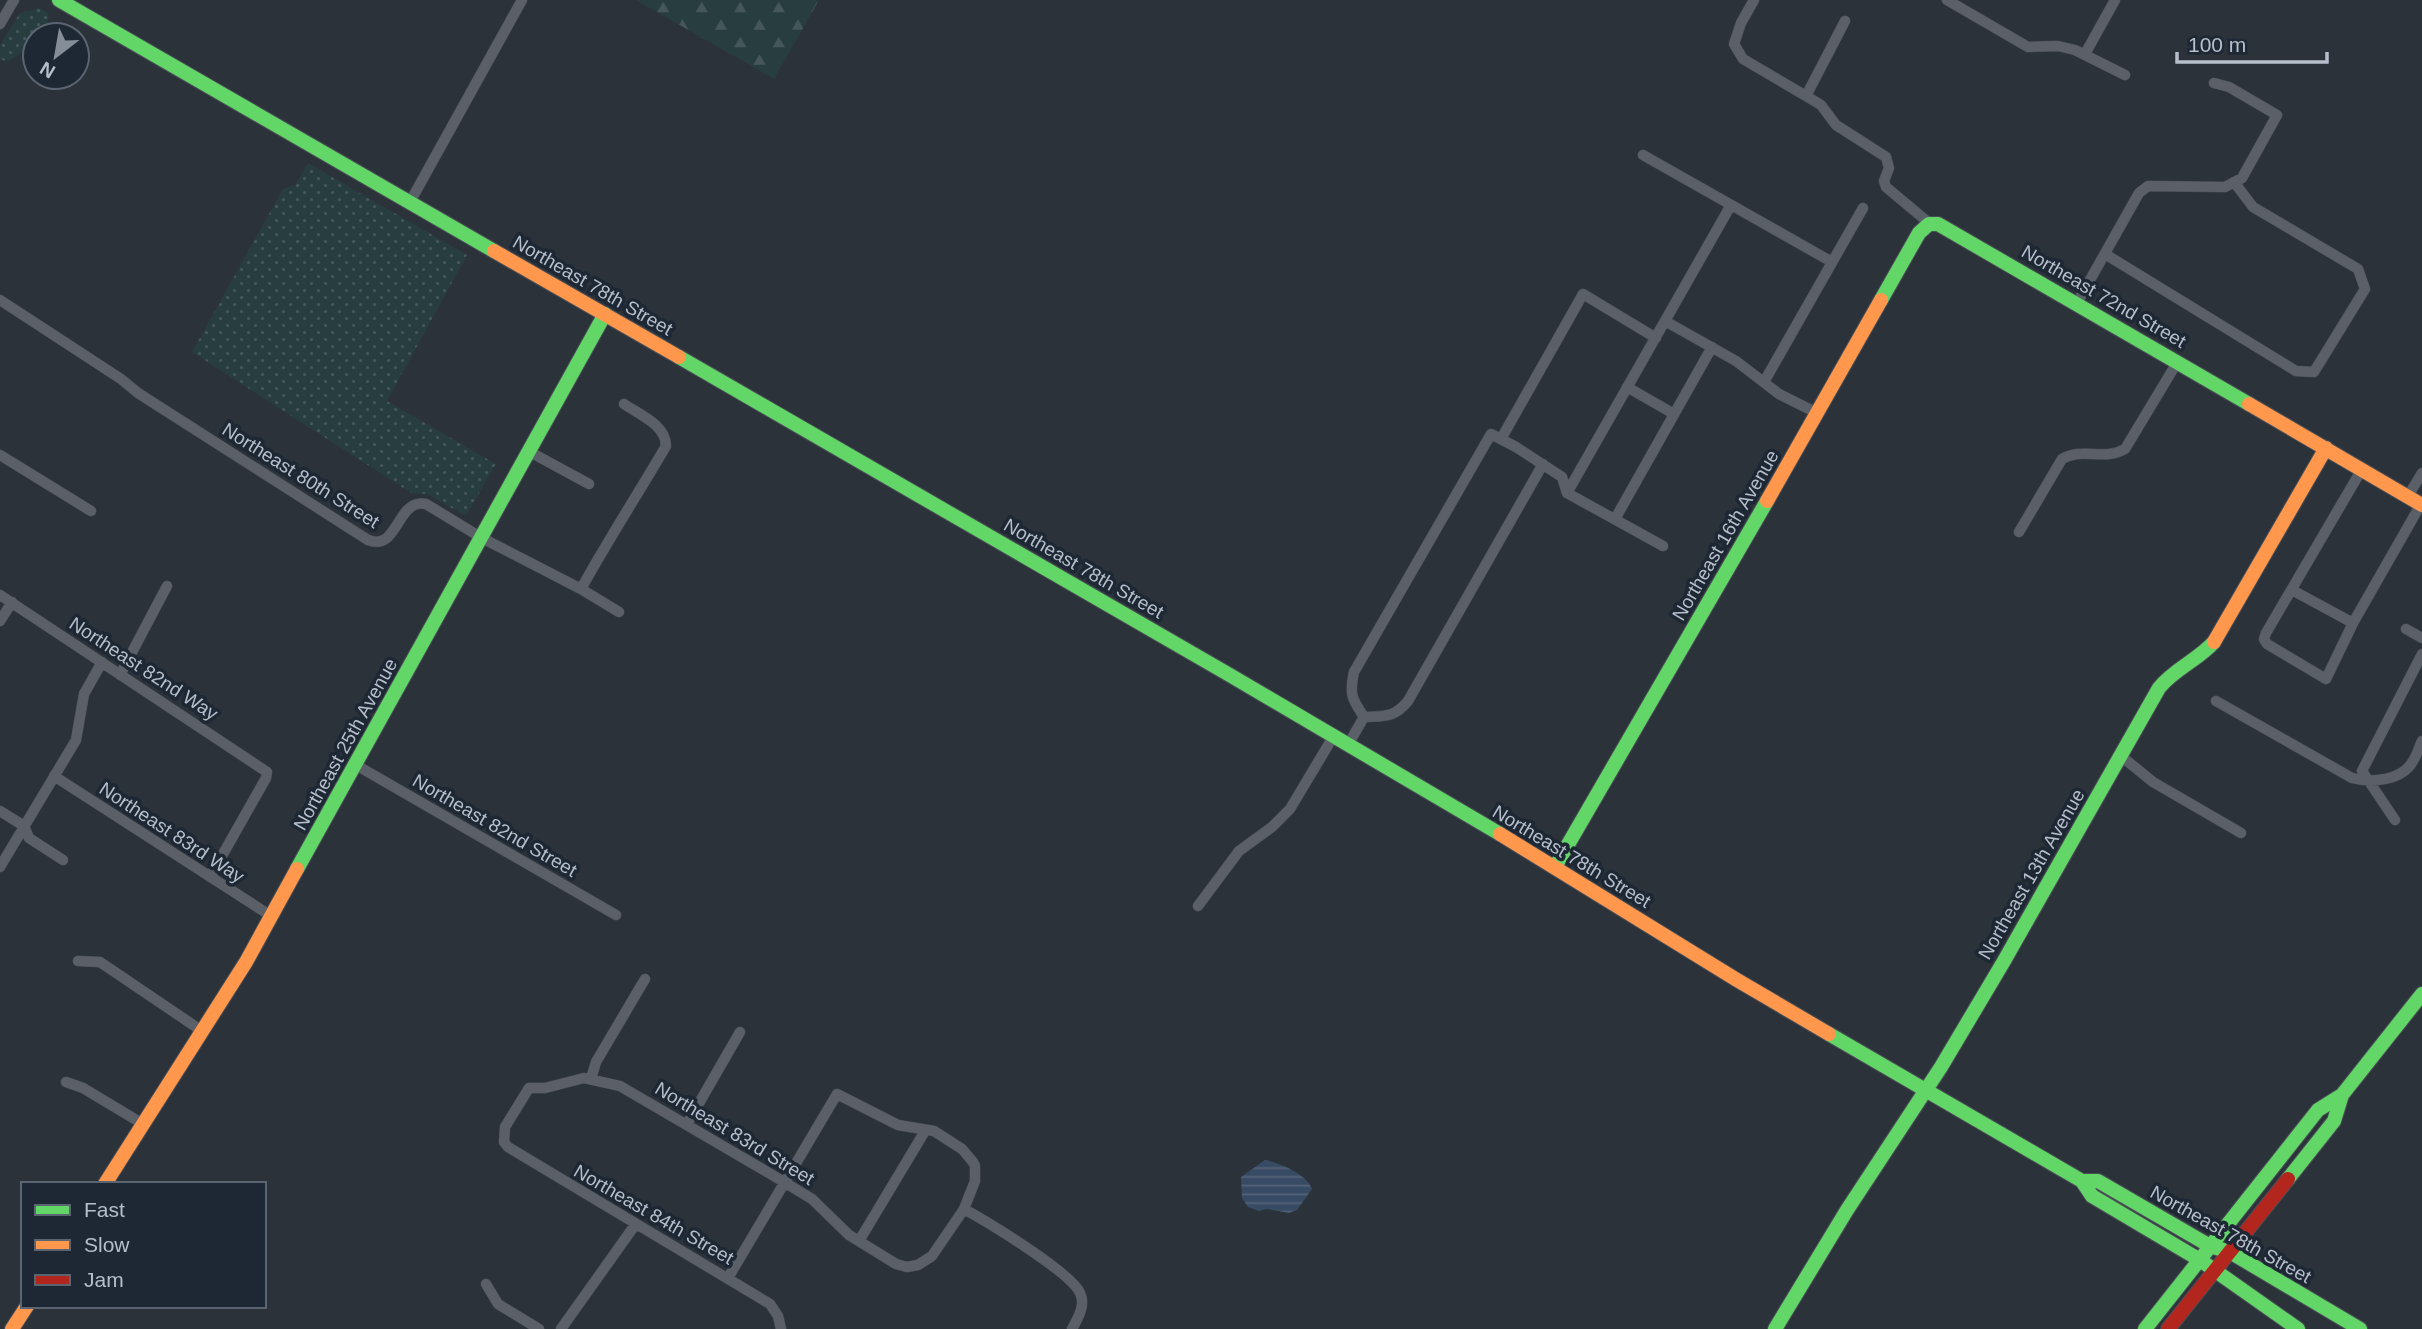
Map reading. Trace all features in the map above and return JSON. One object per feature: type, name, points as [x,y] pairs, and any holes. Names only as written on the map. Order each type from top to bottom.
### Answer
[{"type":"main road","name":"Northeast 78th Street","points":[[59,0],[605,314],[1555,867],[1737,980],[2082,1181],[2092,1196],[2200,1260],[2298,1329]]},
{"type":"main road","name":"Northeast 72nd Street","points":[[1929,223],[1937,222],[2417,502]]},
{"type":"main road","name":"Northeast 16th Avenue","points":[[1555,867],[1919,233],[1929,223]]},
{"type":"main road","name":"Northeast 25th Avenue","points":[[106,1182],[271,916],[605,314]]},
{"type":"main road","name":"Northeast 13th Avenue","points":[[1775,1329],[2004,961],[2166,678],[2210,647],[2218,636],[2326,448]]},
{"type":"main road","points":[[2145,1329],[2318,1110],[2342,1095],[2422,994]]},
{"type":"main road","points":[[2168,1329],[2334,1121],[2342,1095]]},
{"type":"main road","name":"Northeast 78th Street","points":[[2082,1181],[2098,1181],[2210,1246],[2230,1252],[2360,1329]]},
{"type":"main road","points":[[12,1329],[26,1308]]},
{"type":"street","points":[[0,23],[14,0]]},
{"type":"street","points":[[410,202],[522,0]]},
{"type":"street","points":[[1754,0],[1741,23],[1734,44],[1743,59],[1806,96],[1845,22]]},
{"type":"street","points":[[1947,0],[2028,47],[2065,47],[2085,54],[2125,75]]},
{"type":"street","points":[[1966,12],[1972,0]]},
{"type":"street","points":[[2085,54],[2115,0]]},
{"type":"street","points":[[2077,303],[2139,193],[2148,186],[2225,187],[2242,178],[2277,115],[2229,88],[2214,83]]},
{"type":"street","name":"Northeast 72nd Street","points":[[1806,96],[1821,105],[1836,125],[1886,158],[1889,168],[1884,181],[1886,187],[1929,223]]},
{"type":"street","points":[[1643,155],[1832,262]]},
{"type":"street","points":[[2105,254],[2296,371],[2314,372],[2365,289],[2358,270],[2253,207],[2234,182]]},
{"type":"street","points":[[1567,493],[1731,205]]},
{"type":"street","points":[[1764,382],[1863,208]]},
{"type":"street","points":[[1501,439],[1583,294],[1656,338]]},
{"type":"street","name":"Northeast 80th Street","points":[[0,300],[121,379],[138,393],[371,542],[385,540],[409,507],[422,502],[482,538],[581,589],[619,612]]},
{"type":"street","points":[[1665,321],[1736,361],[1779,394],[1817,413]]},
{"type":"street","points":[[1615,519],[1712,347]]},
{"type":"street","points":[[2019,532],[2062,459],[2081,453],[2112,455],[2125,449],[2178,361]]},
{"type":"street","points":[[1627,387],[1674,414]]},
{"type":"street","points":[[581,589],[614,529],[630,508],[666,446],[661,429],[624,404]]},
{"type":"street","points":[[1364,717],[1350,690],[1354,672],[1491,434],[1562,477],[1567,493],[1663,546]]},
{"type":"street","points":[[530,452],[589,484]]},
{"type":"street","points":[[0,455],[91,510]]},
{"type":"street","points":[[1364,717],[1386,716],[1399,712],[1408,701],[1543,464]]},
{"type":"street","points":[[2362,469],[2264,639],[2267,644],[2326,679],[2417,502],[2422,473]]},
{"type":"street","points":[[120,675],[167,586]]},
{"type":"street","points":[[2292,590],[2353,623]]},
{"type":"street","name":"Northeast 82nd Way","points":[[0,595],[267,772],[210,877]]},
{"type":"street","points":[[0,621],[12,602]]},
{"type":"street","points":[[2406,629],[2422,638]]},
{"type":"street","points":[[2395,820],[2362,771],[2422,654]]},
{"type":"street","points":[[0,867],[76,740],[84,694],[102,662]]},
{"type":"street","points":[[2216,701],[2352,778],[2381,780],[2400,774],[2412,764],[2422,741]]},
{"type":"street","points":[[1348,745],[1364,717]]},
{"type":"street","points":[[1198,906],[1240,851],[1272,827],[1290,809],[1333,737]]},
{"type":"street","points":[[2121,756],[2153,782],[2241,832]]},
{"type":"street","name":"Northeast 82nd Street","points":[[356,765],[616,915]]},
{"type":"street","name":"Northeast 83rd Way","points":[[54,776],[271,916]]},
{"type":"street","points":[[0,811],[24,826],[29,838],[63,860]]},
{"type":"street","points":[[78,961],[100,962],[202,1031]]},
{"type":"street","points":[[591,1080],[596,1062],[645,979]]},
{"type":"street","points":[[687,1124],[740,1032]]},
{"type":"street","name":"Northeast 83rd Street","points":[[508,1147],[504,1142],[505,1127],[529,1088],[558,1086],[576,1079],[591,1080],[625,1088],[783,1181],[812,1199],[842,1229],[896,1264],[907,1267],[923,1263],[932,1256],[964,1209]]},
{"type":"street","points":[[66,1082],[83,1088],[143,1124]]},
{"type":"street","points":[[728,1278],[783,1181],[837,1094],[898,1125],[934,1131],[962,1149],[975,1166],[976,1175],[964,1209],[1000,1229],[1072,1282],[1082,1299],[1081,1311],[1072,1329]]},
{"type":"street","points":[[859,1241],[925,1131]]},
{"type":"street","name":"Northeast 84th Street","points":[[508,1147],[770,1304],[778,1315],[781,1329]]},
{"type":"street","points":[[561,1329],[635,1224]]},
{"type":"street","points":[[486,1284],[498,1304],[540,1329]]},
{"type":"green space","points":[[636,0],[819,0],[774,79]]},
{"type":"green space","points":[[39,8],[48,13],[48,21],[21,21],[21,53],[9,61],[0,60],[0,45],[20,13]]},
{"type":"green space","points":[[308,163],[467,255],[387,401],[496,464],[467,514],[464,515],[427,494],[411,493],[192,352],[283,189],[295,185]]},
{"type":"water","points":[[1265,1160],[1292,1170],[1309,1184],[1312,1189],[1297,1210],[1289,1213],[1267,1209],[1259,1211],[1248,1207],[1242,1198],[1241,1177]]},
{"type":"traffic: fast","points":[[59,0],[494,251]]},
{"type":"traffic: fast","points":[[1881,300],[1919,233],[1929,224],[1938,224],[2249,404]]},
{"type":"traffic: fast","points":[[297,869],[605,314]]},
{"type":"traffic: fast","points":[[679,357],[1500,834]]},
{"type":"traffic: fast","points":[[1555,867],[1767,501]]},
{"type":"traffic: fast","points":[[1775,1329],[1847,1210],[1941,1067],[2159,688],[2214,642]]},
{"type":"traffic: fast","points":[[2145,1329],[2318,1110],[2342,1095],[2422,994]]},
{"type":"traffic: fast","points":[[1829,1034],[2082,1181],[2092,1196],[2200,1260],[2298,1329]]},
{"type":"traffic: fast","points":[[2288,1179],[2334,1121],[2342,1095]]},
{"type":"traffic: fast","points":[[2082,1181],[2098,1181],[2210,1246],[2230,1252],[2360,1329]]},
{"type":"traffic: slow","points":[[494,251],[679,357]]},
{"type":"traffic: slow","points":[[1767,501],[1881,300]]},
{"type":"traffic: slow","points":[[2249,404],[2422,505]]},
{"type":"traffic: slow","points":[[2214,642],[2326,448]]},
{"type":"traffic: slow","points":[[1500,834],[1829,1034]]},
{"type":"traffic: slow","points":[[106,1182],[246,962],[297,869]]},
{"type":"traffic: slow","points":[[12,1329],[26,1308]]},
{"type":"traffic: jam","points":[[2168,1329],[2288,1179]]}]
